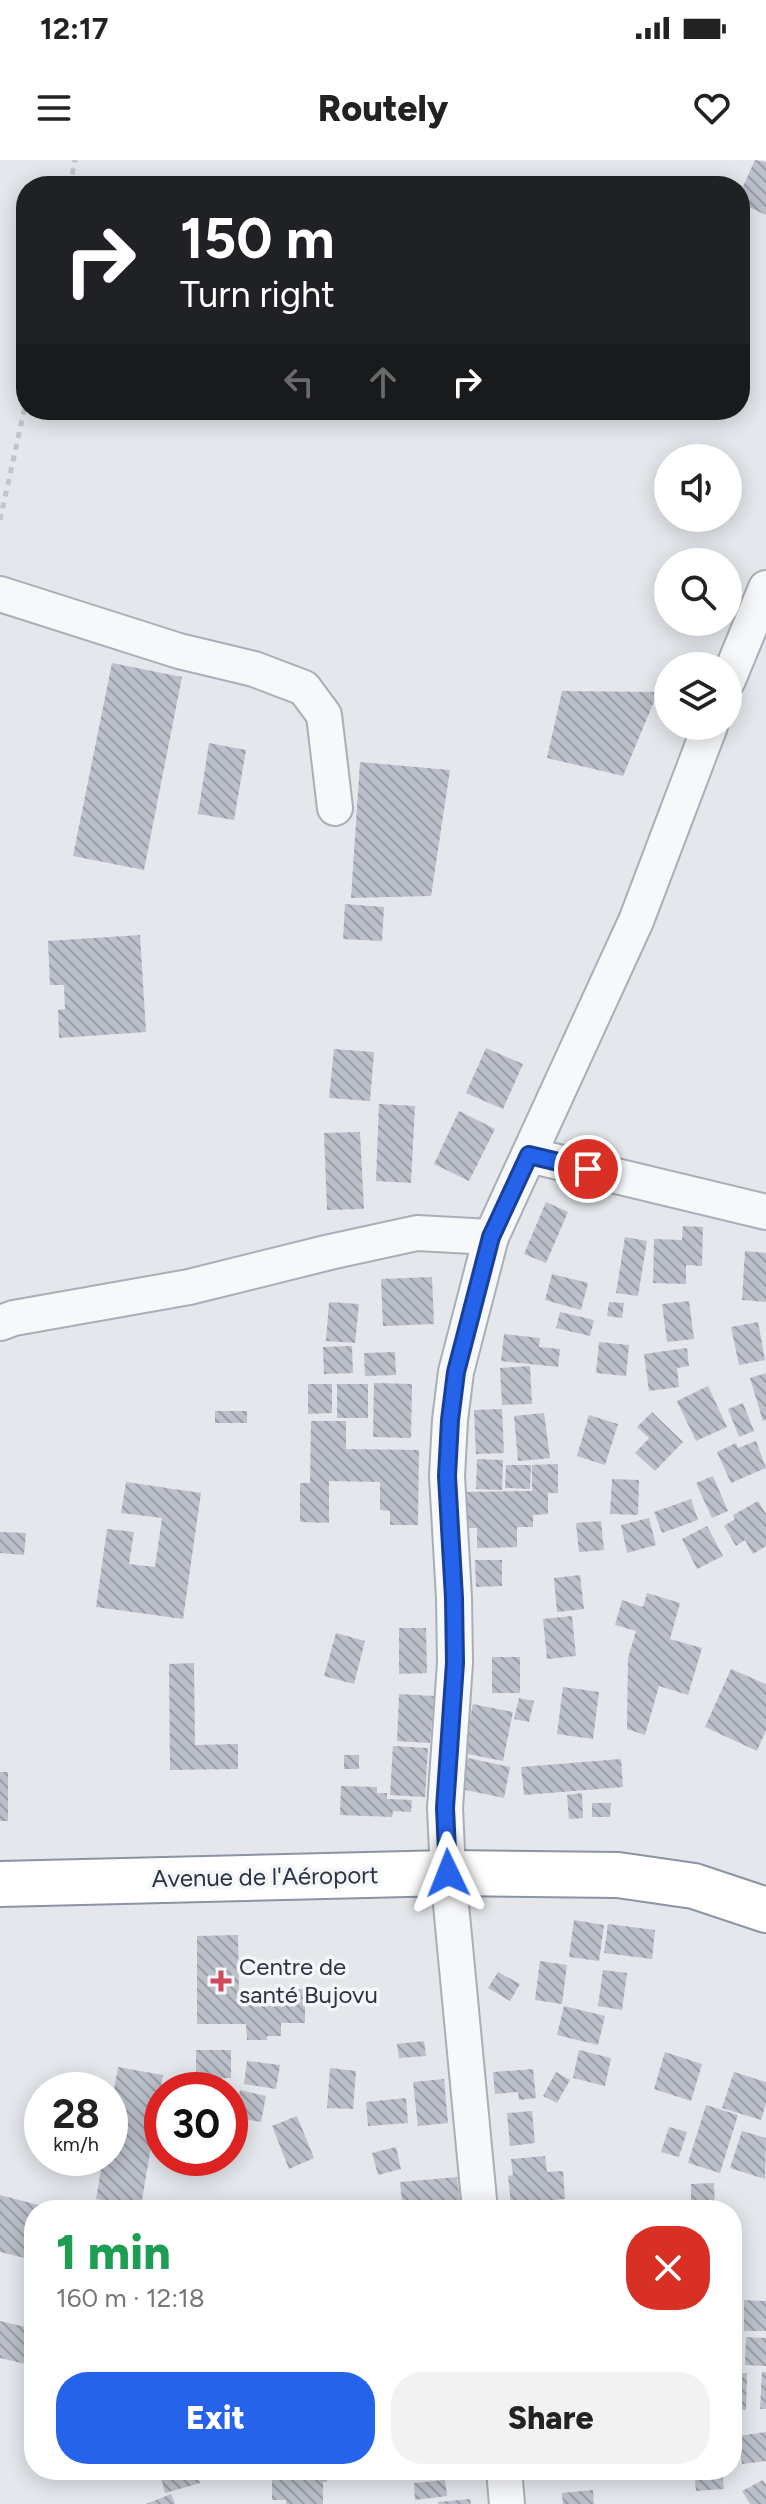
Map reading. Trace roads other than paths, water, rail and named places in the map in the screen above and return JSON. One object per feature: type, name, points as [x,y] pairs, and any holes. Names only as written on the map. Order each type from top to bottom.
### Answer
[{"type":"highway","name":"Avenue de l'Aéroport","points":[[0,1884],[448,1873],[618,1875],[694,1886],[766,1910]]},
{"type":"street","points":[[740,652],[766,588]]},
{"type":"street","points":[[0,594],[179,651],[254,669],[304,688],[324,715],[335,808]]},
{"type":"street","points":[[479,2200],[448,1873],[445,1808],[455,1663],[447,1476],[456,1372],[491,1237],[636,921],[705,740]]},
{"type":"street","points":[[529,1155],[766,1212]]},
{"type":"street","points":[[0,1323],[189,1287],[417,1233],[491,1237]]},
{"type":"street","points":[[505,2480],[507,2504]]},
{"type":"place","name":"Centre de santé Bujovu","points":[[221,1981]]}]
